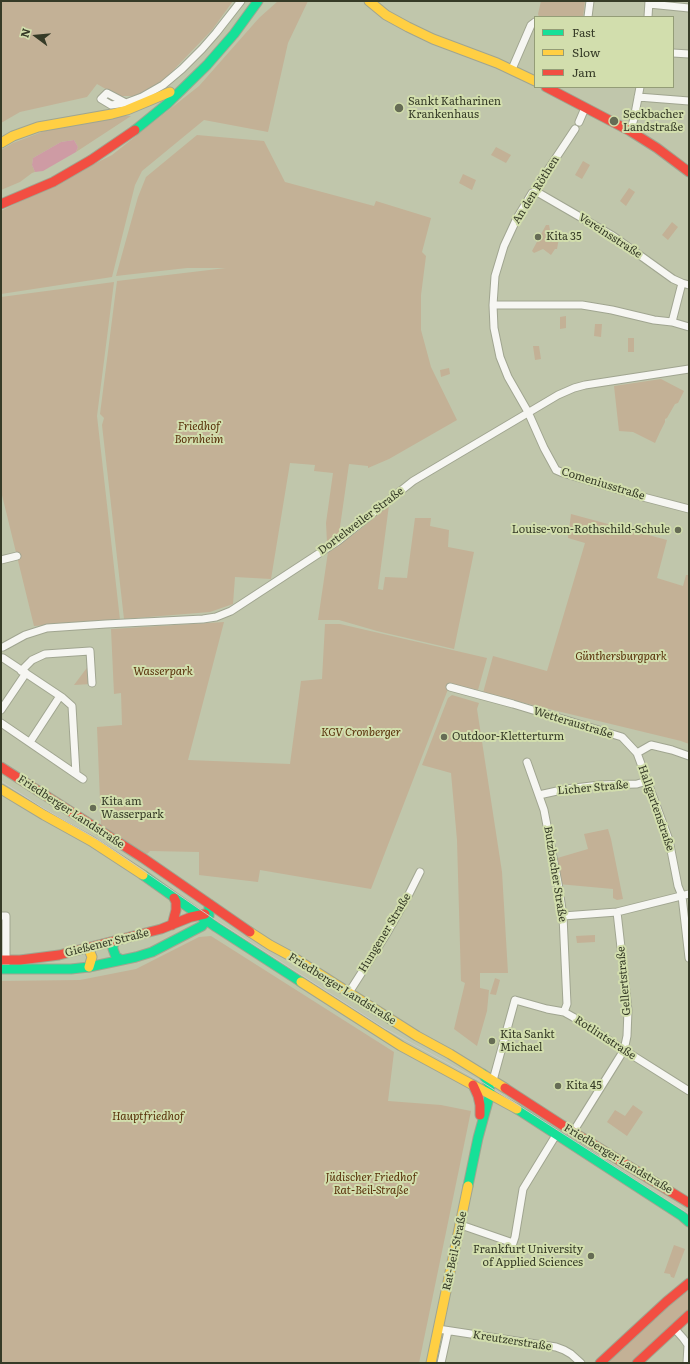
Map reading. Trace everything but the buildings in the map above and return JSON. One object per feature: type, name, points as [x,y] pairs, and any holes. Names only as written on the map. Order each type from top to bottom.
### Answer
[{"type":"main road","points":[[1,198],[47,178],[100,146],[135,121],[170,92],[218,44],[251,1]]},
{"type":"main road","points":[[1,204],[53,182],[128,136],[167,104],[208,65],[234,34],[258,1]]},
{"type":"main road","points":[[369,1],[386,15],[408,27],[433,39],[512,69],[534,80]]},
{"type":"main road","points":[[548,88],[630,131],[657,148],[689,172]]},
{"type":"main road","points":[[1,143],[13,136],[38,127],[127,110],[170,92]]},
{"type":"main road","name":"Friedberger Landstraße","points":[[1,767],[143,858],[270,945],[296,959],[348,994],[417,1036],[493,1080],[573,1132],[689,1203]]},
{"type":"main road","name":"Friedberger Landstraße","points":[[1,789],[98,845],[199,915],[208,918],[216,927],[401,1046],[473,1085],[489,1097],[510,1105],[679,1214],[689,1222]]},
{"type":"main road","points":[[172,925],[176,910],[176,902],[174,898]]},
{"type":"main road","points":[[209,904],[208,918],[224,914]]},
{"type":"main road","name":"Gießener Straße","points":[[3,964],[20,960],[59,955],[161,929],[199,915]]},
{"type":"main road","name":"Gießener Straße","points":[[3,964],[71,969],[122,960],[152,952],[202,926],[208,918]]},
{"type":"main road","name":"Gießener Straße","points":[[197,928],[216,927]]},
{"type":"main road","points":[[118,940],[113,945],[112,949],[116,957],[122,960]]},
{"type":"main road","points":[[86,948],[89,950],[92,957],[89,967]]},
{"type":"main road","points":[[482,1074],[489,1084],[489,1097]]},
{"type":"main road","name":"Rat-Beil-Straße","points":[[473,1085],[480,1105],[478,1138]]},
{"type":"main road","name":"Rat-Beil-Straße","points":[[431,1363],[478,1138],[489,1097]]},
{"type":"main road","points":[[600,1363],[666,1302],[689,1283]]},
{"type":"main road","points":[[637,1363],[689,1315]]},
{"type":"street","points":[[126,103],[153,91],[182,69],[216,33],[240,1]]},
{"type":"street","points":[[588,16],[590,1]]},
{"type":"street","points":[[648,16],[649,3],[689,8]]},
{"type":"street","points":[[512,69],[531,25],[534,23]]},
{"type":"street","points":[[674,53],[689,54]]},
{"type":"street","points":[[630,131],[633,124],[640,88]]},
{"type":"street","points":[[638,97],[689,101]]},
{"type":"street","points":[[579,122],[585,108]]},
{"type":"street","name":"An den Röthen","points":[[528,412],[502,365],[494,333],[493,305],[495,276],[504,246],[517,218],[532,193],[537,192],[536,188],[575,129]]},
{"type":"street","name":"Vereinsstraße","points":[[537,192],[613,236],[673,279],[686,284],[672,322]]},
{"type":"street","points":[[493,305],[582,305],[672,322],[689,327]]},
{"type":"street","name":"Dortelweiler Straße","points":[[2,646],[26,635],[47,628],[112,623],[203,619],[216,617],[226,613],[338,541],[413,481],[558,395],[574,388],[689,369]]},
{"type":"street","name":"Comeniusstraße","points":[[528,412],[544,448],[556,470],[636,495],[689,509]]},
{"type":"street","points":[[1,560],[17,556]]},
{"type":"street","points":[[2,646],[5,652],[2,659],[24,672],[69,703],[73,711],[76,774]]},
{"type":"street","points":[[1,710],[32,660],[45,654],[90,651],[92,683]]},
{"type":"street","name":"Wetteraustraße","points":[[450,687],[512,704],[622,738],[637,753]]},
{"type":"street","points":[[30,742],[60,696]]},
{"type":"street","points":[[1,723],[83,779]]},
{"type":"street","points":[[637,753],[652,745],[689,756]]},
{"type":"street","name":"Hallgartenstraße","points":[[637,753],[669,840],[678,886],[685,895],[689,958]]},
{"type":"street","name":"Butzbacher Straße","points":[[528,762],[544,810],[563,916],[567,1004],[564,1012]]},
{"type":"street","name":"Licher Straße","points":[[539,795],[566,789],[600,785],[638,784],[647,781]]},
{"type":"street","name":"Hungener Straße","points":[[348,994],[387,933],[420,872]]},
{"type":"street","points":[[563,916],[617,912],[685,895]]},
{"type":"street","name":"Gellertstraße","points":[[573,1132],[624,1050],[627,1036],[628,1010],[617,912]]},
{"type":"street","points":[[1,916],[6,916],[3,964]]},
{"type":"street","name":"Rotlintstraße","points":[[493,1080],[515,1000],[564,1012],[689,1091]]},
{"type":"street","points":[[489,1097],[493,1080]]},
{"type":"street","points":[[461,1225],[513,1243],[523,1189],[556,1135]]},
{"type":"street","points":[[674,1328],[688,1346],[687,1363]]},
{"type":"street","name":"Kreutzerstraße","points":[[438,1329],[556,1347],[571,1354],[581,1363]]},
{"type":"street","points":[[441,1363],[448,1331]]},
{"type":"green space","points":[[1,1],[233,1],[212,30],[162,82],[139,96],[118,96],[97,84],[87,97],[20,112],[1,123]]},
{"type":"green space","points":[[278,1],[308,1],[288,43],[268,132],[204,120],[142,171],[135,185],[112,277],[1,294],[1,211],[112,155],[199,86],[259,18]]},
{"type":"green space","points":[[541,1],[585,1],[583,16],[539,16]]},
{"type":"green space","points":[[118,116],[131,116],[76,152],[78,147],[74,140],[61,142],[33,158],[32,165],[35,172],[20,182],[1,190],[1,150],[13,143],[47,130]]},
{"type":"green space","name":"Friedhof Bornheim","points":[[197,135],[264,141],[285,182],[374,206],[376,201],[431,218],[422,252],[426,256],[421,295],[421,330],[431,367],[457,420],[389,459],[368,468],[368,466],[349,464],[339,534],[327,542],[326,523],[333,473],[314,471],[315,465],[290,463],[271,579],[235,577],[233,604],[210,612],[124,619],[102,425],[104,418],[100,414],[117,281],[226,268],[187,268],[116,276],[138,197],[146,177]]},
{"type":"green space","points":[[496,147],[511,155],[506,163],[491,155]]},
{"type":"green space","points":[[583,161],[590,165],[582,179],[575,175]]},
{"type":"green space","points":[[463,174],[476,180],[472,190],[459,183]]},
{"type":"green space","points":[[629,188],[635,192],[626,206],[620,201]]},
{"type":"green space","points":[[672,222],[678,227],[668,240],[662,235]]},
{"type":"green space","points":[[546,225],[549,225],[551,235],[559,238],[557,249],[555,249],[551,255],[543,249],[534,253],[532,251]]},
{"type":"green space","points":[[114,282],[97,416],[120,620],[34,626],[1,491],[1,297]]},
{"type":"green space","points":[[566,316],[566,328],[560,329],[560,317]]},
{"type":"green space","points":[[595,324],[602,324],[601,337],[594,336]]},
{"type":"green space","points":[[628,338],[634,338],[634,352],[628,352]]},
{"type":"green space","points":[[533,346],[539,346],[541,359],[535,360]]},
{"type":"green space","points":[[449,368],[450,374],[441,377],[440,370]]},
{"type":"green space","points":[[661,379],[684,391],[678,403],[675,404],[665,419],[655,443],[633,432],[619,431],[614,386]]},
{"type":"green space","points":[[389,505],[378,589],[383,590],[385,577],[407,578],[415,518],[431,518],[430,526],[449,530],[448,547],[474,552],[454,649],[377,631],[339,620],[318,620],[328,552],[358,531]]},
{"type":"green space","name":"Günthersburgpark","points":[[571,514],[667,540],[657,578],[683,586],[686,575],[689,575],[689,744],[483,693],[493,656],[547,671],[585,543],[568,538]]},
{"type":"green space","name":"KGV Cronberger","points":[[224,622],[188,760],[290,764],[301,681],[322,679],[325,624],[340,624],[487,658],[478,690],[450,684],[371,889],[260,870],[258,882],[199,875],[199,852],[150,851],[147,854],[101,825],[97,727],[122,725],[121,693],[114,694],[111,629]]},
{"type":"green space","points":[[89,665],[91,684],[74,685]]},
{"type":"green space","points":[[452,695],[479,703],[477,709],[502,872],[508,973],[480,973],[480,988],[489,990],[487,1011],[477,1046],[454,1029],[465,983],[461,981],[457,840],[451,773],[422,765],[448,698]]},
{"type":"green space","points":[[608,829],[623,899],[617,900],[613,898],[613,889],[558,884],[554,859],[588,849],[584,834]]},
{"type":"green space","points":[[595,935],[595,942],[577,943],[576,936]]},
{"type":"green space","name":"Hauptfriedhof","points":[[211,936],[394,1052],[388,1101],[441,1105],[471,1111],[419,1363],[1,1363],[1,981],[80,980],[136,969],[199,937]]},
{"type":"green space","points":[[495,978],[500,980],[496,995],[490,994]]},
{"type":"green space","points":[[633,1105],[643,1112],[627,1136],[607,1122],[615,1110],[625,1116]]},
{"type":"green space","points":[[674,1245],[685,1249],[674,1278],[671,1277],[670,1274],[664,1273]]},
{"type":"green space","points":[[689,1285],[689,1309],[633,1363],[603,1363]]},
{"type":"shaded area","points":[[74,140],[78,147],[76,152],[43,171],[35,172],[32,165],[33,158],[61,142]]},
{"type":"tram line","points":[[1,781],[43,808],[100,841],[214,919],[384,1028],[482,1082],[689,1214]]},
{"type":"traffic: fast","points":[[135,130],[167,104],[207,65],[234,34],[258,1]]},
{"type":"traffic: fast","points":[[143,875],[216,927],[301,982]]},
{"type":"traffic: fast","points":[[1,969],[71,969],[89,967],[136,957],[152,952],[202,926],[209,916],[209,904]]},
{"type":"traffic: fast","points":[[117,940],[113,945],[113,949],[116,957],[122,960]]},
{"type":"traffic: fast","points":[[468,1186],[478,1138],[490,1094],[489,1084],[483,1074]]},
{"type":"traffic: fast","points":[[517,1109],[689,1222]]},
{"type":"traffic: slow","points":[[369,1],[386,15],[408,27],[433,39],[497,63],[534,81]]},
{"type":"traffic: slow","points":[[1,143],[13,136],[38,127],[127,110],[170,92]]},
{"type":"traffic: slow","points":[[1,789],[91,841],[143,875]]},
{"type":"traffic: slow","points":[[250,932],[296,959],[417,1036],[450,1054],[505,1088]]},
{"type":"traffic: slow","points":[[86,948],[89,950],[92,957],[89,967]]},
{"type":"traffic: slow","points":[[301,982],[401,1046],[517,1109]]},
{"type":"traffic: slow","points":[[431,1363],[468,1186]]},
{"type":"traffic: jam","points":[[548,88],[630,131],[657,148],[689,172]]},
{"type":"traffic: jam","points":[[1,204],[53,182],[91,160],[135,130]]},
{"type":"traffic: jam","points":[[1,767],[143,858],[250,932]]},
{"type":"traffic: jam","points":[[172,925],[176,910],[176,902],[174,898]]},
{"type":"traffic: jam","points":[[1,960],[20,960],[59,955],[161,929],[191,917],[205,914]]},
{"type":"traffic: jam","points":[[473,1085],[478,1096],[480,1115]]},
{"type":"traffic: jam","points":[[505,1088],[573,1132],[689,1203]]},
{"type":"traffic: jam","points":[[600,1363],[666,1302],[689,1283]]},
{"type":"traffic: jam","points":[[637,1363],[689,1315]]},
{"type":"place","name":"Sankt Katharinen Krankenhaus","points":[[399,108]]},
{"type":"place","name":"Seckbacher Landstraße","points":[[614,121]]},
{"type":"place","name":"Kita 35","points":[[538,237]]},
{"type":"place","name":"Louise-von-Rothschild-Schule","points":[[678,530]]},
{"type":"place","name":"Outdoor-Kletterturm","points":[[444,737]]},
{"type":"place","name":"Kita am Wasserpark","points":[[93,808]]},
{"type":"place","name":"Kita Sankt Michael","points":[[492,1041]]},
{"type":"place","name":"Kita 45","points":[[558,1086]]},
{"type":"place","name":"Frankfurt University of Applied Sciences","points":[[591,1256]]},
{"type":"park label","name":"Wasserpark","points":[[163,672]]},
{"type":"park label","name":"Jüdischer Friedhof Rat-Beil-Straße","points":[[371,1184]]}]
